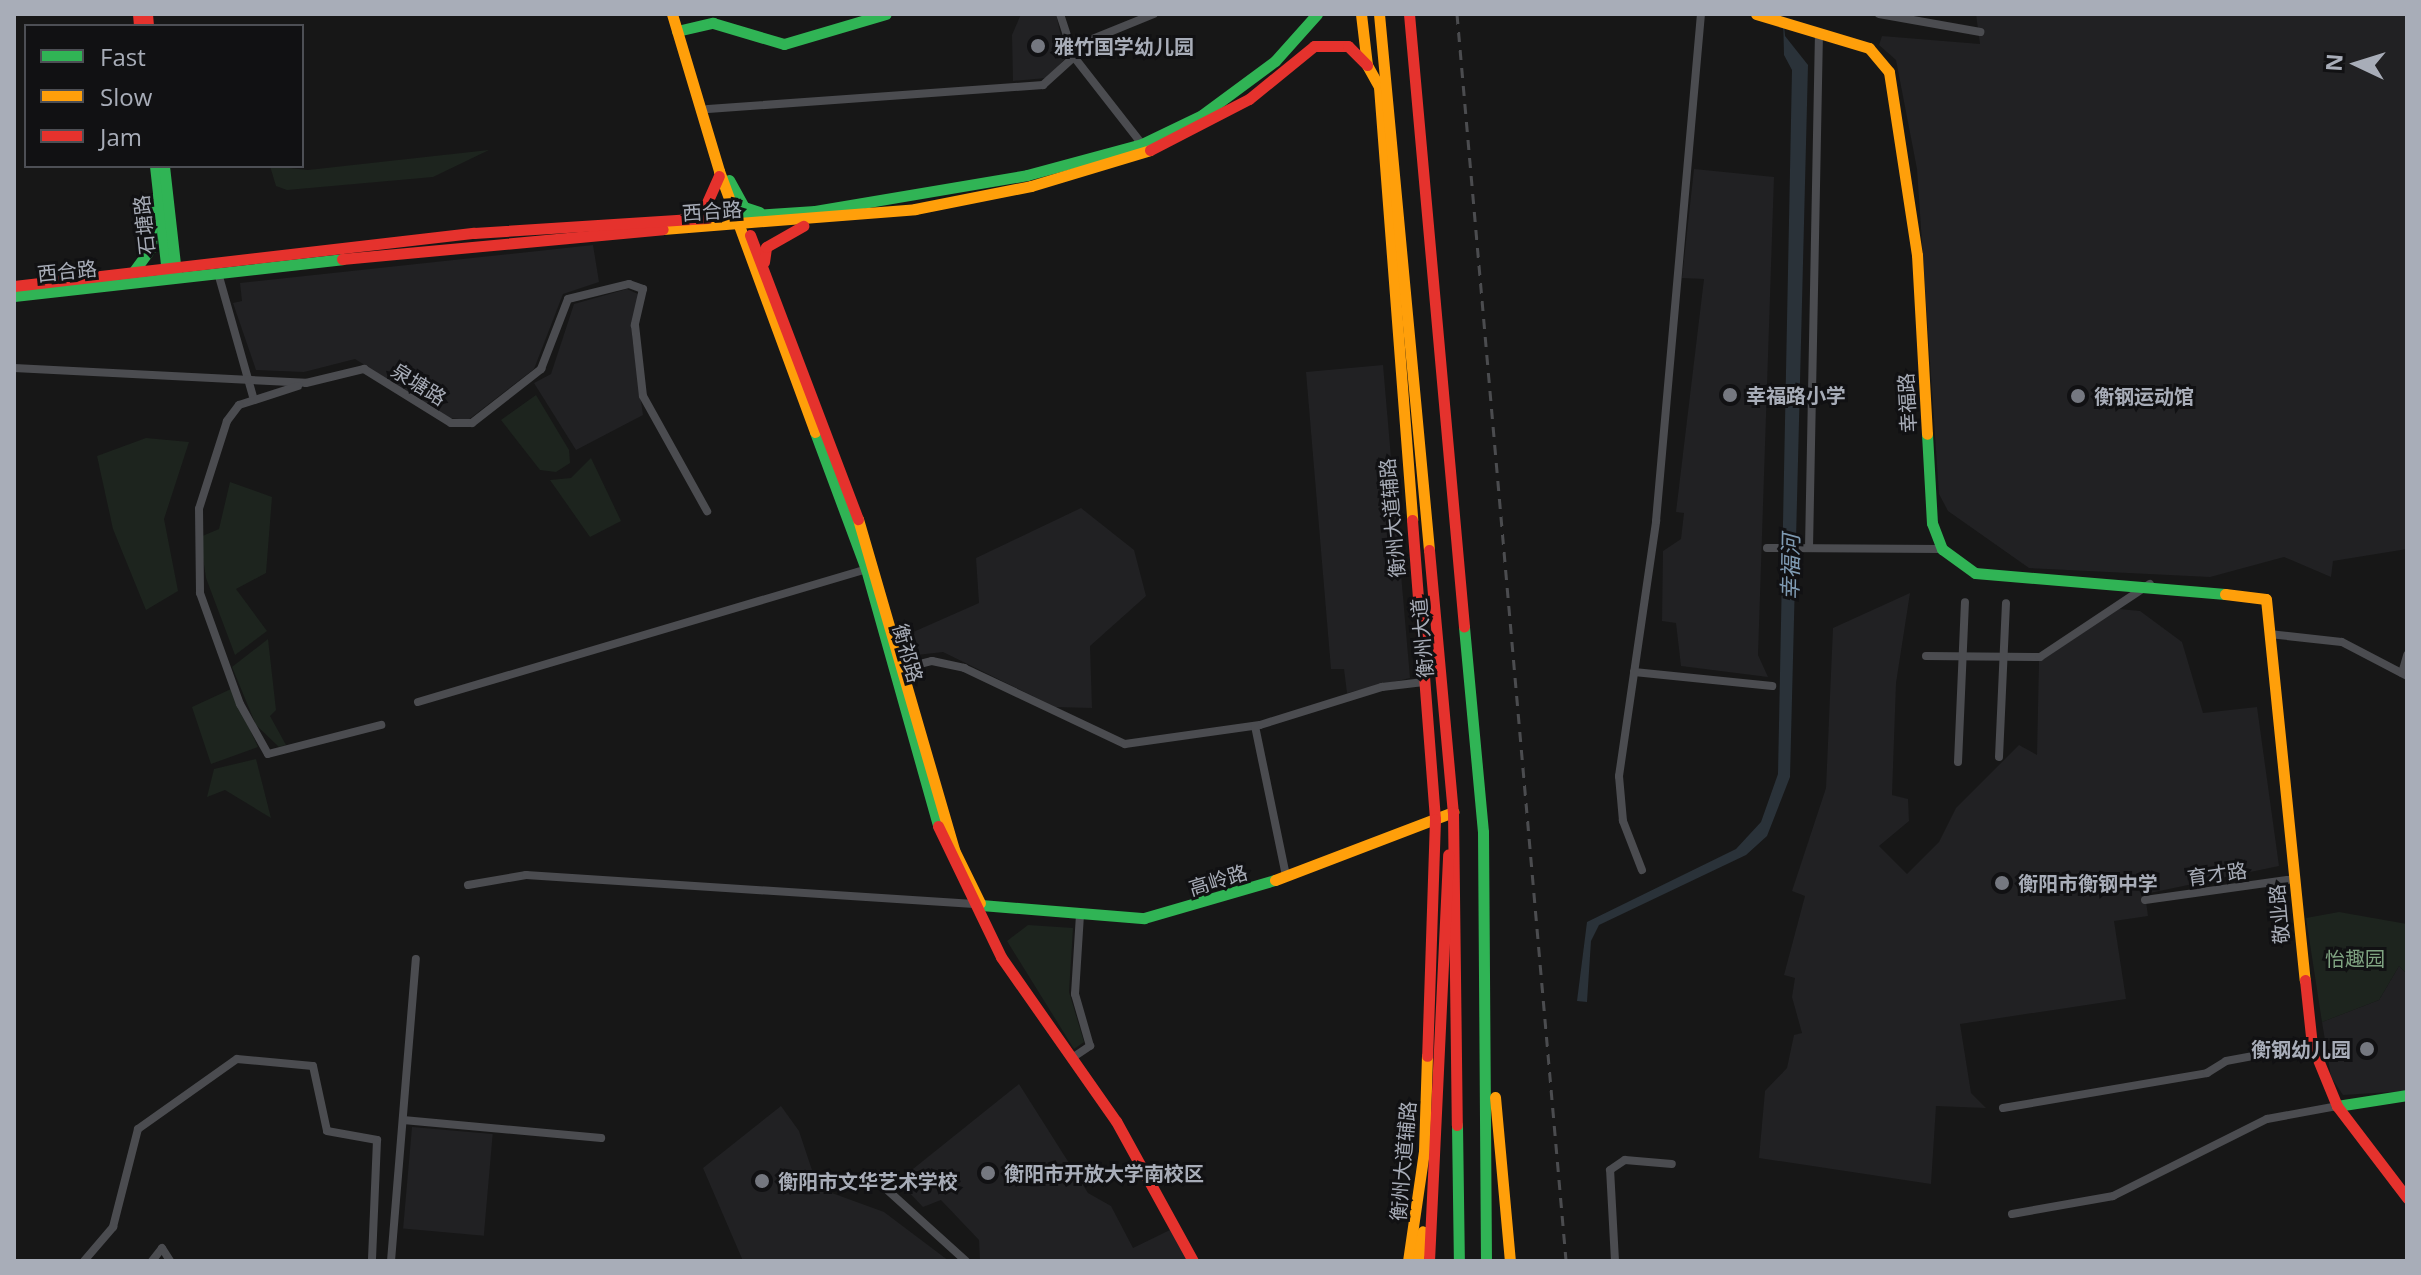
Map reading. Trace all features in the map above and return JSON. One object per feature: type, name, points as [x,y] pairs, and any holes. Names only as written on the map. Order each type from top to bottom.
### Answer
[{"type":"main road","name":"衡祁路","points":[[672,14],[682,30],[708,109],[750,256],[871,568],[945,853],[1005,953],[1074,1057],[1196,1261]]},
{"type":"main road","name":"衡祁路","points":[[679,14],[719,171],[764,271],[871,568],[904,668],[954,850],[977,904]]},
{"type":"main road","points":[[682,30],[713,18],[785,39],[873,14]]},
{"type":"main road","points":[[682,30],[713,23],[784,44],[886,14]]},
{"type":"main road","name":"西合路","points":[[14,286],[134,272],[218,273],[700,230],[775,214],[968,187],[1142,144],[1241,90],[1317,14]]},
{"type":"main road","name":"衡州大道辅路","points":[[1361,14],[1367,65],[1379,87],[1435,819],[1424,1151],[1408,1261]]},
{"type":"main road","name":"衡州大道","points":[[1379,14],[1453,812],[1459,1261]]},
{"type":"main road","points":[[1409,14],[1483,832],[1486,1261]]},
{"type":"main road","name":"幸福路","points":[[1756,14],[1869,48],[1889,72],[1917,255],[1932,523],[1942,549]]},
{"type":"main road","name":"西合路","points":[[14,296],[474,233],[673,222],[816,221],[969,199],[1145,154],[1208,126],[1326,43],[1348,46],[1367,65]]},
{"type":"main road","points":[[1379,87],[1389,96]]},
{"type":"main road","points":[[134,272],[151,248],[154,168]]},
{"type":"main road","name":"石塘路","points":[[154,168],[172,273]]},
{"type":"main road","name":"石塘路","points":[[164,168],[172,273]]},
{"type":"main road","points":[[673,222],[705,207],[719,171]]},
{"type":"main road","points":[[729,180],[744,207],[775,214]]},
{"type":"main road","points":[[764,271],[766,247],[816,221]]},
{"type":"main road","points":[[700,230],[727,233],[750,256]]},
{"type":"main road","points":[[1942,549],[1975,573],[1999,578],[2150,584]]},
{"type":"main road","name":"敬业路","points":[[2150,584],[2266,599],[2312,1045],[2337,1106],[2407,1198]]},
{"type":"main road","points":[[1429,1261],[1453,812]]},
{"type":"main road","name":"高岭路","points":[[977,904],[1144,918],[1286,876],[1453,812]]},
{"type":"main road","points":[[1486,1001],[1510,1261]]},
{"type":"main road","points":[[2337,1106],[2407,1095]]},
{"type":"main road","points":[[1418,1261],[1434,1160]]},
{"type":"street","points":[[1060,14],[1074,57],[1142,144]]},
{"type":"street","points":[[1085,42],[1154,14]]},
{"type":"street","points":[[1642,870],[1618,797],[1656,521],[1701,14]]},
{"type":"street","points":[[1879,14],[1980,32]]},
{"type":"street","points":[[1806,548],[1819,33]]},
{"type":"street","points":[[708,109],[1043,85],[1074,57]]},
{"type":"street","points":[[218,273],[254,400]]},
{"type":"street","name":"泉塘路","points":[[14,368],[306,383],[364,369],[451,423],[472,423],[541,369],[568,299],[599,286],[643,289],[635,325],[643,396],[707,511]]},
{"type":"street","points":[[306,383],[254,400],[227,421],[196,527],[200,593],[240,704],[268,754],[381,725]]},
{"type":"street","points":[[1770,548],[1942,549]]},
{"type":"street","points":[[418,702],[871,568]]},
{"type":"street","points":[[1926,656],[2040,657],[2150,584]]},
{"type":"street","points":[[1958,762],[1965,602]]},
{"type":"street","points":[[1999,757],[2006,603]]},
{"type":"street","points":[[2269,634],[2342,642],[2405,675],[2407,655]]},
{"type":"street","points":[[904,668],[932,661],[964,668],[1125,744],[1255,726],[1382,687],[1424,682]]},
{"type":"street","points":[[1634,672],[1772,686]]},
{"type":"street","points":[[1255,726],[1286,876]]},
{"type":"street","points":[[468,885],[526,875],[977,904]]},
{"type":"street","name":"育才路","points":[[2145,900],[2294,879]]},
{"type":"street","points":[[1074,1057],[1090,1046],[1075,994],[1080,914]]},
{"type":"street","points":[[391,1261],[416,959]]},
{"type":"street","points":[[2003,1108],[2207,1073],[2226,1061],[2312,1045]]},
{"type":"street","points":[[85,1261],[113,1227],[138,1129],[237,1059],[313,1066],[327,1131],[377,1140],[372,1261]]},
{"type":"street","points":[[2012,1214],[2113,1196],[2267,1119],[2337,1106]]},
{"type":"street","points":[[403,1120],[601,1138]]},
{"type":"street","points":[[1615,1261],[1610,1170],[1625,1160],[1672,1164]]},
{"type":"street","points":[[884,1187],[966,1261]]},
{"type":"street","points":[[152,1261],[162,1248],[170,1261]]},
{"type":"shaded area","name":"雅竹国学幼儿园","points":[[1021,14],[1056,14],[1066,58],[1046,78],[1013,81],[1012,35]]},
{"type":"shaded area","points":[[1976,14],[2407,14],[2407,549],[2333,561],[2331,577],[2284,557],[2210,577],[2029,568],[1948,511],[1939,494],[1917,169],[1896,60],[1879,45],[1882,36],[1980,44]]},
{"type":"shaded area","name":"幸福路小学","points":[[1694,169],[1774,177],[1758,655],[1768,677],[1681,666],[1676,623],[1662,621],[1663,551],[1681,539],[1684,513],[1676,512],[1704,279],[1682,278]]},
{"type":"shaded area","points":[[593,245],[599,282],[563,294],[534,369],[468,420],[450,418],[355,359],[304,372],[256,370],[233,303],[242,301],[240,283]]},
{"type":"shaded area","points":[[627,289],[638,294],[632,336],[643,415],[576,450],[534,383],[551,374],[574,304]]},
{"type":"shaded area","points":[[1383,365],[1410,678],[1347,693],[1344,669],[1331,669],[1306,372]]},
{"type":"shaded area","points":[[1081,508],[1134,550],[1146,596],[1090,646],[1092,708],[1055,707],[943,652],[917,655],[911,633],[979,603],[976,558]]},
{"type":"shaded area","name":"衡阳市衡钢中学","points":[[1910,593],[1896,683],[1892,795],[1908,799],[1909,821],[1879,846],[1907,874],[1939,842],[1956,808],[2019,745],[2037,755],[2039,662],[2119,609],[2140,611],[2182,642],[2203,713],[2257,707],[2279,866],[2145,894],[2148,916],[2114,921],[2126,999],[1960,1024],[1971,1093],[1986,1108],[1936,1106],[1931,1184],[1759,1158],[1765,1091],[1787,1068],[1794,1035],[1802,1033],[1792,997],[1795,978],[1784,975],[1805,896],[1792,891],[1826,788],[1833,628]]},
{"type":"shaded area","name":"衡钢幼儿园","points":[[2399,966],[2407,974],[2407,1091],[2343,1095],[2331,1077],[2322,1022],[2379,1000]]},
{"type":"shaded area","name":"衡阳市开放大学南校区","points":[[1019,1084],[1088,1193],[1111,1206],[1133,1248],[1172,1229],[1190,1261],[980,1261],[979,1240],[941,1200],[923,1207],[898,1181]]},
{"type":"shaded area","name":"衡阳市文华艺术学校","points":[[781,1106],[799,1131],[818,1188],[884,1212],[949,1261],[743,1261],[703,1168]]},
{"type":"shaded area","points":[[412,1127],[493,1134],[484,1236],[403,1229]]},
{"type":"green space","points":[[489,150],[433,177],[287,190],[276,186],[271,168],[308,170]]},
{"type":"green space","points":[[536,395],[569,450],[570,463],[556,472],[540,470],[501,420]]},
{"type":"green space","points":[[146,438],[189,442],[164,519],[178,591],[146,610],[113,529],[97,456]]},
{"type":"green space","points":[[591,458],[621,521],[590,537],[550,480],[571,478]]},
{"type":"green space","points":[[230,482],[272,497],[266,573],[236,589],[267,631],[235,655],[206,578],[200,537],[219,529]]},
{"type":"green space","points":[[268,639],[276,710],[270,716],[286,745],[279,747],[256,725],[232,667]]},
{"type":"green space","points":[[231,689],[258,747],[211,764],[192,707]]},
{"type":"green space","points":[[256,759],[271,818],[225,790],[207,797],[214,769]]},
{"type":"green space","name":"怡趣园","points":[[2339,912],[2407,924],[2407,974],[2399,966],[2379,1000],[2322,1022],[2306,918]]},
{"type":"green space","points":[[1028,925],[1073,928],[1069,992],[1084,1042],[1074,1049],[1007,941]]},
{"type":"water","name":"幸福河","points":[[1783,14],[1785,36],[1808,65],[1790,777],[1767,836],[1746,855],[1599,925],[1591,941],[1587,1002],[1577,1001],[1587,922],[1736,849],[1761,822],[1778,774],[1792,70],[1784,55]]},
{"type":"railway","points":[[1457,14],[1566,1261]]},
{"type":"traffic: fast","points":[[677,31],[713,23],[784,44],[886,14]]},
{"type":"traffic: fast","points":[[708,218],[815,211],[1027,175],[1142,144],[1202,115],[1275,61],[1317,14]]},
{"type":"traffic: fast","points":[[155,168],[167,273]]},
{"type":"traffic: fast","points":[[164,168],[176,273]]},
{"type":"traffic: fast","points":[[729,180],[744,207],[759,212]]},
{"type":"traffic: fast","points":[[134,271],[151,248],[153,199]]},
{"type":"traffic: fast","points":[[14,296],[342,259]]},
{"type":"traffic: fast","points":[[815,432],[866,569],[938,826]]},
{"type":"traffic: fast","points":[[1927,434],[1932,523],[1942,549],[1975,573],[2225,594]]},
{"type":"traffic: fast","points":[[1464,627],[1483,832],[1486,1261]]},
{"type":"traffic: fast","points":[[981,905],[1144,918],[1275,880]]},
{"type":"traffic: fast","points":[[2337,1106],[2407,1095]]},
{"type":"traffic: fast","points":[[1457,1125],[1459,1261]]},
{"type":"traffic: slow","points":[[672,14],[719,171],[815,432]]},
{"type":"traffic: slow","points":[[1361,14],[1367,65],[1379,87],[1412,520]]},
{"type":"traffic: slow","points":[[1379,14],[1429,550]]},
{"type":"traffic: slow","points":[[1756,14],[1869,48],[1889,72],[1917,255],[1927,434]]},
{"type":"traffic: slow","points":[[663,229],[915,209],[1031,186],[1150,150]]},
{"type":"traffic: slow","points":[[858,519],[954,850],[980,903]]},
{"type":"traffic: slow","points":[[2225,594],[2266,599],[2305,980]]},
{"type":"traffic: slow","points":[[1275,880],[1453,812]]},
{"type":"traffic: slow","points":[[1408,1261],[1424,1151],[1427,1056]]},
{"type":"traffic: slow","points":[[1495,1097],[1510,1261]]},
{"type":"traffic: slow","points":[[1418,1261],[1423,1231]]},
{"type":"traffic: jam","points":[[138,14],[139,24]]},
{"type":"traffic: jam","points":[[147,14],[148,24]]},
{"type":"traffic: jam","points":[[1409,14],[1464,627]]},
{"type":"traffic: jam","points":[[1150,150],[1249,99],[1314,46],[1348,46],[1367,65]]},
{"type":"traffic: jam","points":[[684,218],[705,207],[719,176]]},
{"type":"traffic: jam","points":[[14,286],[474,233],[708,218]]},
{"type":"traffic: jam","points":[[764,262],[766,247],[803,226]]},
{"type":"traffic: jam","points":[[342,259],[663,229]]},
{"type":"traffic: jam","points":[[750,235],[858,519]]},
{"type":"traffic: jam","points":[[1412,520],[1435,819],[1427,1056]]},
{"type":"traffic: jam","points":[[1429,550],[1453,812],[1457,1125]]},
{"type":"traffic: jam","points":[[938,826],[1001,957],[1116,1121],[1193,1261]]},
{"type":"traffic: jam","points":[[1429,1261],[1448,854]]},
{"type":"traffic: jam","points":[[2305,980],[2312,1045],[2337,1106],[2407,1198]]},
{"type":"place","name":"雅竹国学幼儿园","points":[[1038,46]]},
{"type":"place","name":"幸福路小学","points":[[1730,395]]},
{"type":"place","name":"衡钢运动馆","points":[[2078,396]]},
{"type":"place","name":"衡阳市衡钢中学","points":[[2002,883]]},
{"type":"place","name":"衡钢幼儿园","points":[[2367,1049]]},
{"type":"place","name":"衡阳市开放大学南校区","points":[[988,1173]]},
{"type":"place","name":"衡阳市文华艺术学校","points":[[762,1181]]}]
